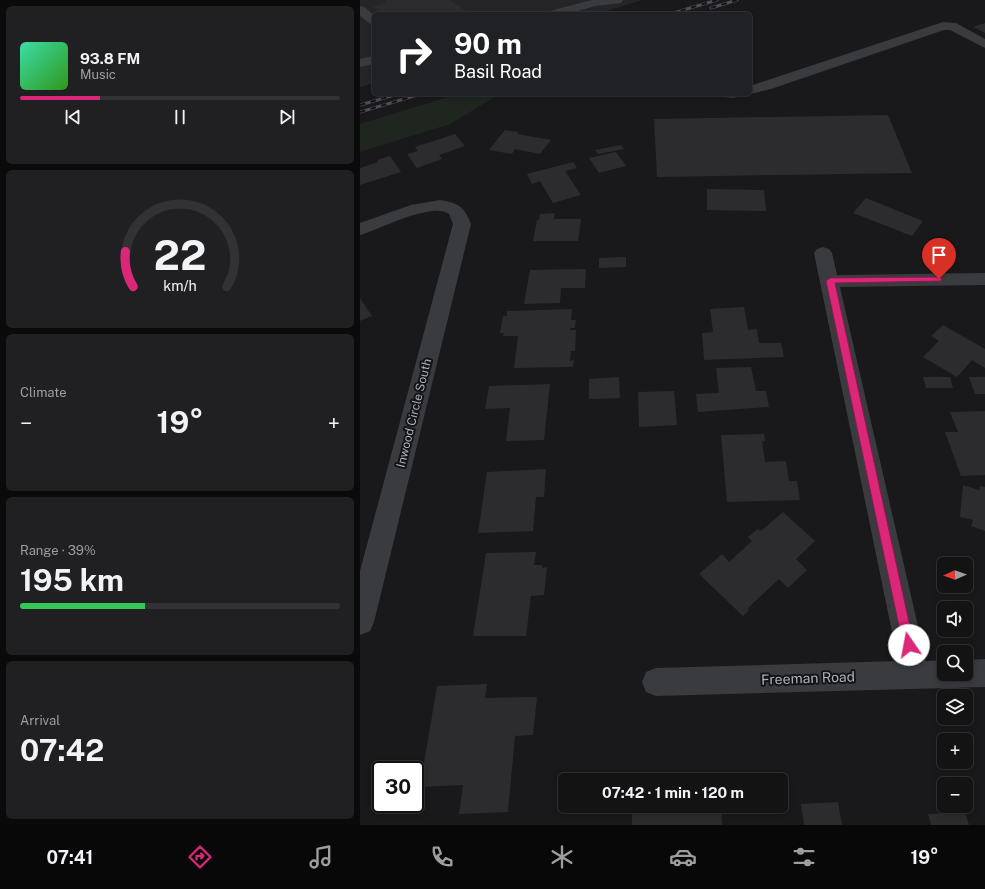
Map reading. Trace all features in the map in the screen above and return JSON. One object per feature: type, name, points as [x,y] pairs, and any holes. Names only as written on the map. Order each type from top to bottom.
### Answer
[{"type":"street","points":[[562,12],[617,0]]},
{"type":"street","points":[[360,10],[372,19]]},
{"type":"street","points":[[752,90],[943,26],[952,26],[985,44]]},
{"type":"street","points":[[360,63],[372,60]]},
{"type":"street","name":"Inwood Circle South","points":[[360,229],[414,209],[434,206],[451,208],[459,214],[462,224],[360,622]]},
{"type":"street","points":[[823,253],[915,675]]},
{"type":"street","points":[[830,281],[985,279]]},
{"type":"street","points":[[973,674],[985,673]]},
{"type":"street","name":"Freeman Road","points":[[656,682],[937,675]]},
{"type":"shaded area","points":[[360,0],[642,0],[603,12],[372,12],[372,84],[360,87]]},
{"type":"shaded area","points":[[451,96],[495,97],[450,124],[360,152],[360,124]]},
{"type":"building","points":[[385,0],[449,0],[468,12],[380,12],[373,7],[387,2]]},
{"type":"building","points":[[985,23],[985,33],[973,27]]},
{"type":"building","points":[[888,115],[912,173],[657,177],[654,119]]},
{"type":"building","points":[[505,130],[519,132],[517,134],[551,140],[540,154],[515,149],[512,154],[489,150]]},
{"type":"building","points":[[455,134],[465,146],[439,155],[442,159],[417,168],[407,154],[418,151],[415,147]]},
{"type":"building","points":[[621,145],[624,149],[598,154],[595,150]]},
{"type":"building","points":[[616,152],[626,166],[599,173],[589,158]]},
{"type":"building","points":[[390,156],[401,172],[360,185],[360,168]]},
{"type":"building","points":[[573,162],[577,168],[565,171],[581,195],[553,203],[540,181],[532,184],[527,174]]},
{"type":"building","points":[[707,189],[764,190],[766,211],[707,210]]},
{"type":"building","points":[[866,198],[923,221],[912,236],[853,213]]},
{"type":"building","points":[[555,213],[554,219],[581,219],[578,241],[533,241],[537,220],[539,220],[540,214]]},
{"type":"building","points":[[626,257],[626,267],[599,268],[599,258]]},
{"type":"building","points":[[586,269],[585,288],[561,288],[560,303],[524,304],[530,270]]},
{"type":"building","points":[[360,298],[372,316],[360,321]]},
{"type":"building","points":[[744,307],[748,330],[757,329],[759,343],[781,343],[784,357],[704,360],[702,333],[713,332],[710,309]]},
{"type":"building","points":[[572,309],[571,320],[576,320],[575,328],[570,328],[570,330],[576,330],[575,351],[571,351],[570,361],[574,360],[573,367],[514,368],[518,336],[503,336],[504,333],[500,333],[503,316],[507,316],[507,311]]},
{"type":"building","points":[[943,325],[985,349],[985,368],[972,360],[957,377],[923,357],[939,341],[931,336]]},
{"type":"building","points":[[751,367],[756,391],[766,391],[769,407],[698,412],[696,394],[719,393],[716,368]]},
{"type":"building","points":[[619,377],[620,398],[589,399],[589,379]]},
{"type":"building","points":[[923,377],[950,377],[953,388],[926,388]]},
{"type":"building","points":[[969,377],[985,377],[985,394],[975,394]]},
{"type":"building","points":[[550,384],[544,440],[506,441],[510,408],[485,409],[489,386]]},
{"type":"building","points":[[674,391],[677,425],[639,427],[638,392]]},
{"type":"building","points":[[985,411],[985,475],[961,476],[945,432],[958,432],[950,412]]},
{"type":"building","points":[[764,434],[765,441],[762,441],[765,462],[786,461],[789,481],[797,481],[800,500],[727,502],[721,435]]},
{"type":"building","points":[[546,469],[544,497],[536,497],[533,531],[478,533],[487,472]]},
{"type":"building","points":[[963,485],[979,490],[980,486],[985,487],[985,531],[971,526],[973,520],[960,517]]},
{"type":"building","points":[[783,512],[815,541],[796,559],[807,570],[788,588],[779,579],[748,608],[749,610],[743,616],[699,574],[722,554],[729,562],[752,541],[748,537],[758,529],[761,531]]},
{"type":"building","points":[[536,552],[534,565],[542,565],[542,568],[547,567],[544,595],[531,596],[526,636],[473,636],[486,553]]},
{"type":"building","points":[[487,684],[485,698],[537,697],[533,735],[515,736],[508,812],[459,814],[463,785],[424,787],[424,763],[437,686]]},
{"type":"building","points":[[838,802],[842,825],[804,825],[801,804]]},
{"type":"building","points":[[632,813],[721,813],[722,825],[632,825]]},
{"type":"building","points":[[965,813],[969,825],[931,825],[928,814]]},
{"type":"railway","points":[[677,12],[717,0]]},
{"type":"railway","points":[[711,8],[737,0]]},
{"type":"railway","points":[[360,105],[391,96]]},
{"type":"railway","points":[[360,112],[414,96]]},
{"type":"route","points":[[909,645],[830,281],[939,279]]}]
